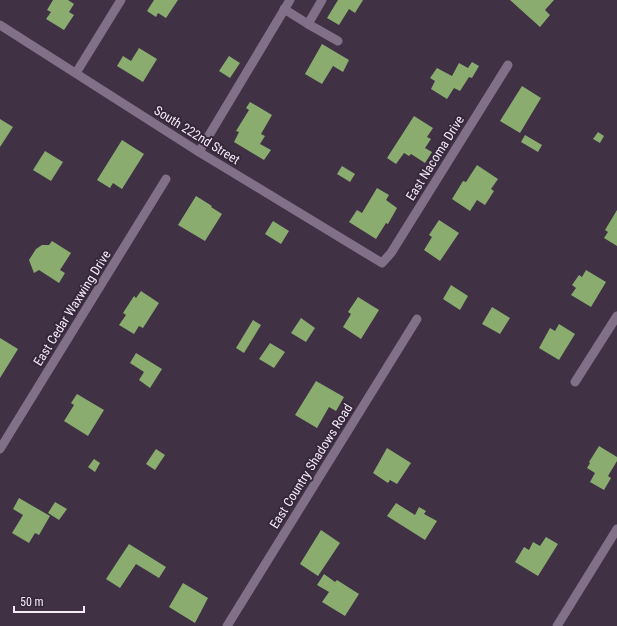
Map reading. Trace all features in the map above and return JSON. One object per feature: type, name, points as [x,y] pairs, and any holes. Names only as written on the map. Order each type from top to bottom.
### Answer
[{"type":"street","points":[[76,73],[121,0]]},
{"type":"street","points":[[199,152],[290,0]]},
{"type":"street","points":[[308,24],[322,0]]},
{"type":"street","points":[[284,9],[338,41]]},
{"type":"street","name":"South 222nd Street","points":[[0,25],[199,152],[382,263]]},
{"type":"street","name":"East Nacoma Drive","points":[[382,263],[391,253],[508,65]]},
{"type":"street","name":"East Cedar Waxwing Drive","points":[[0,449],[166,179]]},
{"type":"street","points":[[575,382],[617,316]]},
{"type":"street","name":"East Country Shadows Road","points":[[227,626],[417,319]]},
{"type":"street","points":[[557,626],[617,529]]},
{"type":"building","points":[[53,0],[68,0],[74,4],[69,12],[74,15],[64,30],[46,19],[51,12],[47,10]]},
{"type":"building","points":[[154,0],[178,0],[166,18],[158,13],[156,17],[147,11]]},
{"type":"building","points":[[338,0],[363,0],[355,13],[349,9],[339,25],[327,18]]},
{"type":"building","points":[[510,0],[554,0],[545,10],[550,15],[540,27]]},
{"type":"building","points":[[322,44],[349,60],[343,72],[333,66],[322,84],[305,74]]},
{"type":"building","points":[[139,48],[157,59],[143,82],[117,66],[123,56],[131,61]]},
{"type":"building","points":[[229,56],[240,63],[230,78],[219,71]]},
{"type":"building","points":[[472,62],[479,66],[472,78],[469,77],[460,91],[454,88],[447,99],[431,89],[435,81],[430,78],[437,68],[452,76],[459,63],[468,68]]},
{"type":"building","points":[[522,86],[541,98],[520,133],[500,121]]},
{"type":"building","points":[[250,102],[272,115],[261,134],[265,136],[260,144],[271,150],[264,160],[234,142],[239,132],[236,131],[249,110],[246,108]]},
{"type":"building","points":[[414,116],[433,128],[427,137],[431,139],[425,148],[432,152],[425,163],[411,154],[409,156],[404,153],[396,164],[387,158]]},
{"type":"building","points":[[0,119],[13,127],[0,147]]},
{"type":"building","points":[[598,132],[604,136],[600,143],[593,139]]},
{"type":"building","points":[[525,135],[542,145],[538,152],[521,142]]},
{"type":"building","points":[[122,140],[144,154],[122,189],[113,183],[110,188],[97,180]]},
{"type":"building","points":[[45,151],[63,162],[51,181],[33,170]]},
{"type":"building","points":[[477,165],[498,179],[491,189],[494,191],[485,205],[477,200],[470,211],[452,199],[463,181],[466,182]]},
{"type":"building","points":[[342,166],[355,174],[350,182],[337,174]]},
{"type":"building","points":[[377,188],[389,195],[386,200],[397,208],[388,224],[386,223],[376,239],[349,222],[357,210],[362,213]]},
{"type":"building","points":[[196,196],[222,214],[205,241],[178,225]]},
{"type":"building","points":[[617,210],[617,246],[604,238],[608,232],[605,230]]},
{"type":"building","points":[[439,220],[459,233],[440,261],[424,250],[432,237],[429,235]]},
{"type":"building","points":[[273,221],[289,231],[281,244],[265,234]]},
{"type":"building","points":[[52,241],[71,253],[60,270],[65,273],[59,283],[39,270],[34,273],[29,260],[36,249],[42,245],[49,245]]},
{"type":"building","points":[[586,270],[606,282],[591,307],[571,295],[576,288],[572,285],[579,275],[582,277]]},
{"type":"building","points":[[451,285],[468,296],[460,310],[443,299]]},
{"type":"building","points":[[141,291],[159,303],[143,328],[139,326],[134,334],[119,325],[126,315],[123,313],[134,296],[136,298]]},
{"type":"building","points":[[358,297],[379,310],[361,339],[343,327],[351,314],[348,312]]},
{"type":"building","points":[[492,307],[510,318],[500,334],[482,324]]},
{"type":"building","points":[[301,318],[315,328],[306,342],[291,333]]},
{"type":"building","points":[[253,320],[261,325],[244,353],[236,348]]},
{"type":"building","points":[[559,324],[575,334],[559,360],[539,348],[550,328],[555,331]]},
{"type":"building","points":[[0,338],[18,349],[0,378]]},
{"type":"building","points":[[270,343],[285,352],[274,368],[259,359]]},
{"type":"building","points":[[136,353],[162,369],[150,388],[139,380],[144,372],[130,363]]},
{"type":"building","points":[[316,381],[344,397],[336,411],[329,407],[317,428],[295,415]]},
{"type":"building","points":[[77,394],[104,410],[88,436],[64,421],[74,405],[71,403]]},
{"type":"building","points":[[599,446],[617,457],[617,461],[608,476],[611,478],[604,490],[590,482],[595,473],[587,468]]},
{"type":"building","points":[[387,448],[411,463],[397,484],[390,480],[388,483],[373,473]]},
{"type":"building","points":[[156,449],[165,455],[155,470],[146,464]]},
{"type":"building","points":[[94,459],[100,463],[95,472],[88,467]]},
{"type":"building","points":[[19,498],[50,516],[39,535],[35,533],[29,543],[12,533],[23,515],[13,509]]},
{"type":"building","points":[[55,502],[67,509],[59,520],[48,513]]},
{"type":"building","points":[[396,503],[415,515],[419,507],[426,511],[424,514],[437,521],[425,540],[387,516]]},
{"type":"building","points":[[321,530],[340,543],[318,576],[300,564]]},
{"type":"building","points":[[546,537],[558,544],[538,576],[515,562],[524,547],[529,550],[533,542],[540,546]]},
{"type":"building","points":[[129,544],[166,567],[159,578],[136,564],[120,588],[106,579]]},
{"type":"building","points":[[324,574],[335,582],[337,580],[359,594],[345,616],[322,602],[329,592],[317,585]]},
{"type":"building","points":[[183,583],[208,598],[195,623],[169,607]]}]
